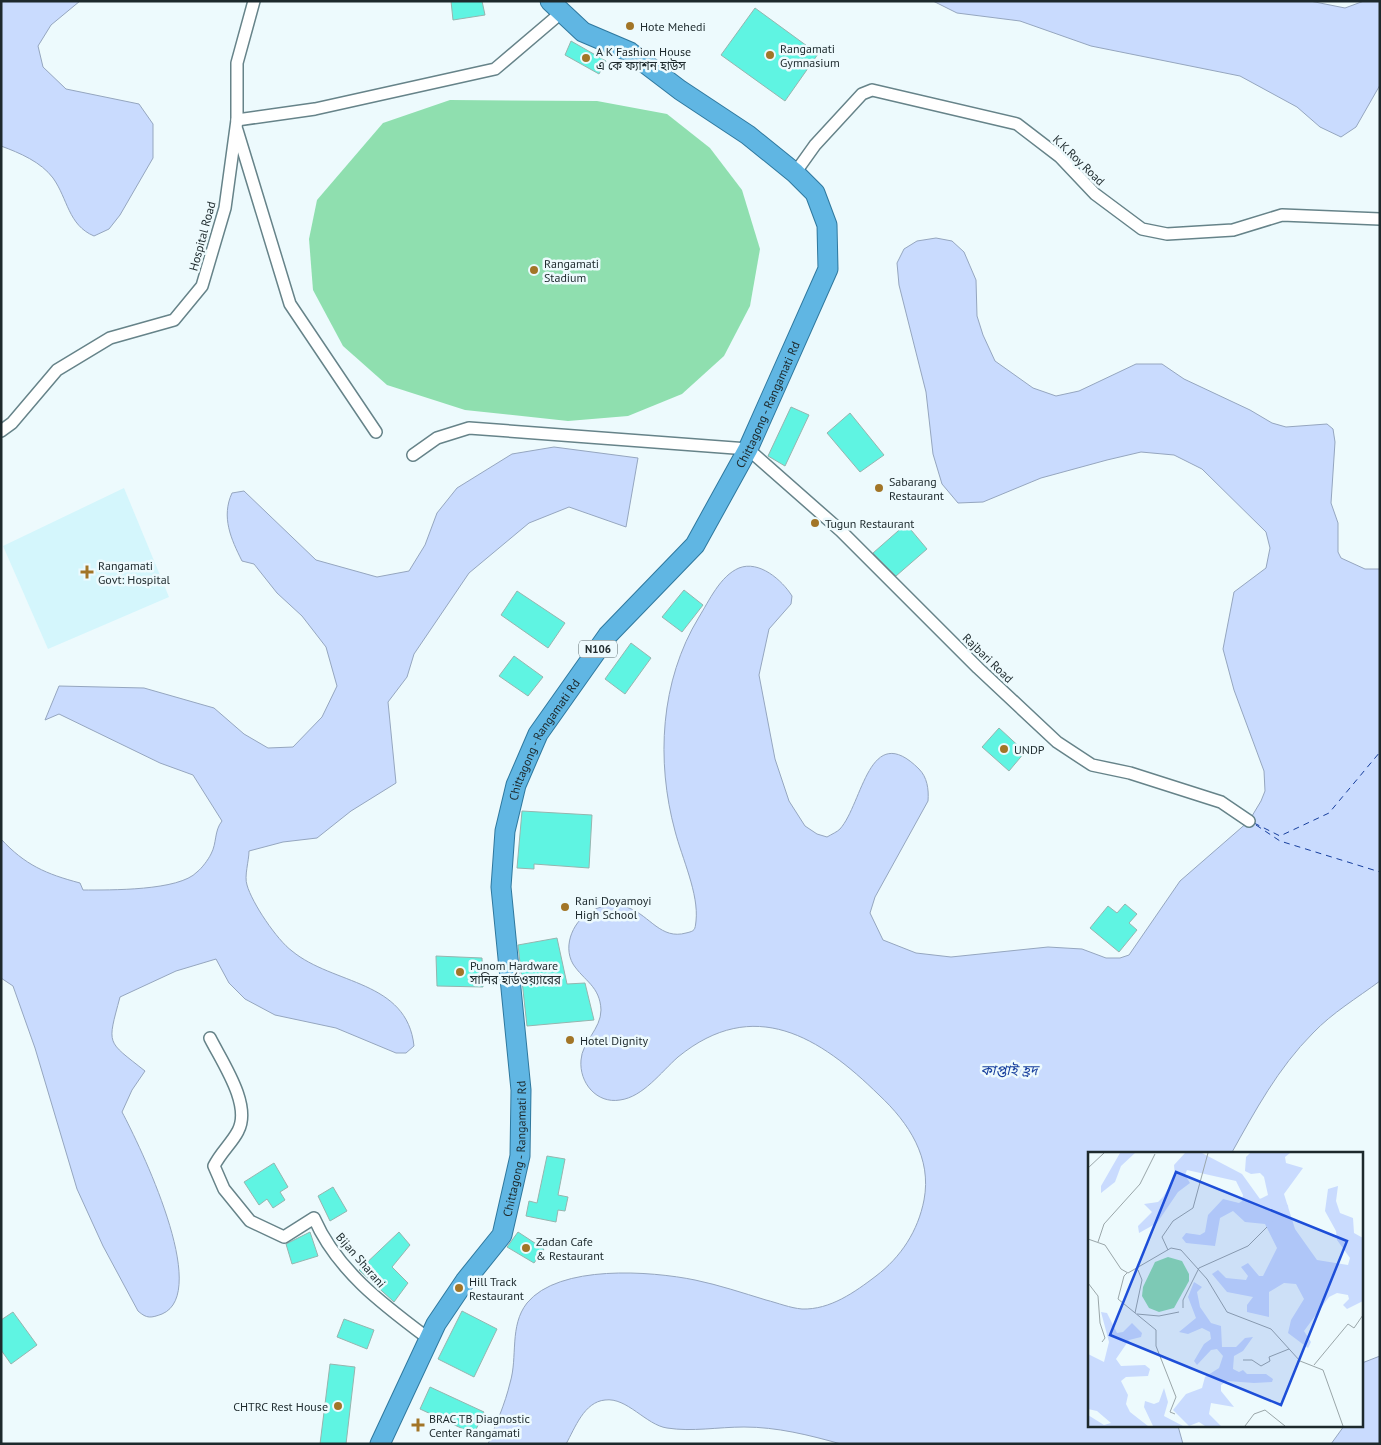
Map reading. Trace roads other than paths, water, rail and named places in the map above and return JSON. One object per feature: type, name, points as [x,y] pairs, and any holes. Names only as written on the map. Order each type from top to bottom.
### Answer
[{"type":"highway","name":"Chittagong - Rangamati Rd","points":[[380,1444],[436,1324],[465,1281],[502,1235],[520,1156],[521,1090],[501,887],[505,831],[516,785],[544,726],[608,635],[695,545],[748,449],[828,269],[827,225],[815,193],[748,135],[680,90],[630,52],[583,32],[556,7]]},
{"type":"street","name":"Hospital Road","points":[[1,431],[12,423],[57,370],[110,338],[174,320],[202,286],[225,208],[236,123],[237,63],[254,1]]},
{"type":"street","points":[[376,432],[290,304],[236,123],[315,109],[495,69],[556,7]]},
{"type":"street","name":"K.K.Roy Road","points":[[794,174],[815,146],[862,94],[872,90],[1017,124],[1060,157],[1095,194],[1142,229],[1167,234],[1234,230],[1282,215],[1380,219]]},
{"type":"street","points":[[413,455],[437,438],[469,428],[748,449]]},
{"type":"street","name":"Rajbari Road","points":[[748,449],[841,532],[978,668],[1057,742],[1092,765],[1130,772],[1221,802],[1249,821]]},
{"type":"street","name":"Bijan Sharani","points":[[210,1038],[243,1106],[239,1131],[221,1151],[214,1166],[224,1189],[250,1221],[284,1237],[314,1218],[322,1236],[374,1298],[430,1339]]},
{"type":"water","points":[[1,1],[80,1],[51,25],[38,46],[43,67],[66,89],[139,104],[153,124],[153,158],[120,215],[109,229],[94,236],[79,225],[69,211],[58,186],[48,172],[30,159],[1,146]]},
{"type":"water","points":[[933,1],[1310,1],[1345,8],[1364,1],[1380,1],[1380,85],[1356,127],[1341,137],[1320,127],[1297,107],[1240,76],[1091,46],[1020,21],[957,13]]},
{"type":"water","name":"কাপ্তাই হ্রদ","points":[[936,238],[952,241],[964,252],[976,280],[977,316],[995,361],[1033,388],[1056,396],[1079,391],[1136,364],[1162,364],[1184,379],[1250,410],[1272,423],[1286,427],[1327,424],[1333,429],[1335,442],[1331,503],[1338,523],[1338,552],[1341,558],[1365,569],[1380,569],[1380,981],[1328,1019],[1300,1046],[1268,1090],[1232,1152],[1088,1152],[1088,1428],[1179,1428],[1183,1444],[841,1444],[769,1428],[744,1427],[686,1430],[667,1428],[659,1426],[621,1403],[605,1400],[591,1405],[581,1417],[566,1444],[488,1444],[510,1383],[516,1332],[521,1312],[527,1303],[542,1290],[583,1276],[631,1273],[655,1274],[704,1282],[793,1308],[812,1309],[822,1307],[851,1294],[885,1269],[901,1252],[913,1233],[921,1211],[926,1185],[925,1170],[916,1142],[900,1117],[857,1074],[833,1056],[810,1041],[785,1031],[759,1026],[733,1029],[706,1038],[678,1057],[644,1089],[628,1098],[620,1100],[604,1099],[597,1095],[586,1084],[583,1077],[581,1068],[582,1053],[598,1023],[601,1010],[595,989],[577,970],[570,957],[569,941],[575,926],[586,914],[593,910],[606,906],[616,906],[625,907],[636,912],[669,933],[686,933],[693,931],[695,928],[695,899],[675,831],[665,777],[665,722],[669,694],[686,642],[711,597],[726,577],[739,568],[747,566],[762,569],[776,578],[792,596],[791,604],[769,629],[759,675],[775,759],[789,801],[805,826],[817,834],[827,837],[839,830],[848,817],[869,770],[878,759],[889,754],[902,756],[919,769],[926,779],[928,801],[875,897],[870,913],[883,940],[916,953],[951,957],[1048,947],[1082,949],[1106,958],[1120,958],[1129,955],[1180,881],[1249,821],[1265,791],[1264,771],[1234,690],[1223,649],[1234,592],[1266,568],[1270,548],[1266,532],[1202,469],[1174,455],[1141,452],[1041,478],[983,502],[958,503],[942,484],[933,454],[926,392],[899,285],[897,263],[904,249],[917,241]]},
{"type":"water","points":[[554,447],[638,458],[626,527],[569,507],[529,523],[469,573],[414,654],[407,677],[388,702],[396,783],[351,811],[317,838],[283,842],[249,851],[247,885],[259,911],[279,939],[292,951],[309,962],[366,986],[383,996],[398,1008],[408,1024],[414,1046],[406,1053],[396,1053],[336,1028],[275,1015],[245,999],[229,983],[216,959],[176,971],[120,997],[113,1025],[113,1041],[123,1053],[145,1071],[132,1090],[122,1112],[155,1184],[167,1217],[176,1249],[179,1278],[175,1301],[162,1314],[147,1317],[138,1311],[103,1246],[77,1189],[35,1048],[13,986],[1,978],[1,839],[28,862],[46,872],[80,883],[83,890],[143,888],[175,883],[197,872],[211,854],[219,825],[222,821],[193,775],[160,763],[59,714],[45,720],[59,686],[144,688],[214,708],[244,734],[268,748],[293,747],[322,717],[337,686],[326,647],[302,616],[277,593],[254,564],[242,561],[231,536],[227,519],[227,511],[232,493],[244,491],[316,560],[377,577],[409,571],[425,545],[437,513],[457,488],[512,454]]},
{"type":"water","points":[[1380,1356],[1380,1444],[1331,1444],[1343,1428],[1364,1428],[1364,1362]]},
{"type":"place","name":"Hote Mehedi","points":[[630,26]]},
{"type":"place","name":"Rangamati Gymnasium","points":[[770,55]]},
{"type":"place","name":"A K Fashion House এ কে ফ্যাশন হাউস","points":[[586,58]]},
{"type":"place","name":"Rangamati Stadium","points":[[534,270]]},
{"type":"place","name":"Sabarang Restaurant","points":[[879,488]]},
{"type":"place","name":"Tugun Restaurant","points":[[815,523]]},
{"type":"place","name":"Rangamati Govt: Hospital","points":[[87,572]]},
{"type":"place","name":"UNDP","points":[[1004,749]]},
{"type":"place","name":"Rani Doyamoyi High School","points":[[565,907]]},
{"type":"place","name":"Punom Hardware সানির হার্ডওয়্যারের","points":[[460,972]]},
{"type":"place","name":"Hotel Dignity","points":[[570,1040]]},
{"type":"place","name":"Zadan Cafe & Restaurant","points":[[526,1248]]},
{"type":"place","name":"Hill Track Restaurant","points":[[459,1288]]},
{"type":"place","name":"CHTRC Rest House","points":[[338,1406]]},
{"type":"place","name":"BRAC TB Diagnostic Center Rangamati","points":[[418,1425]]}]
